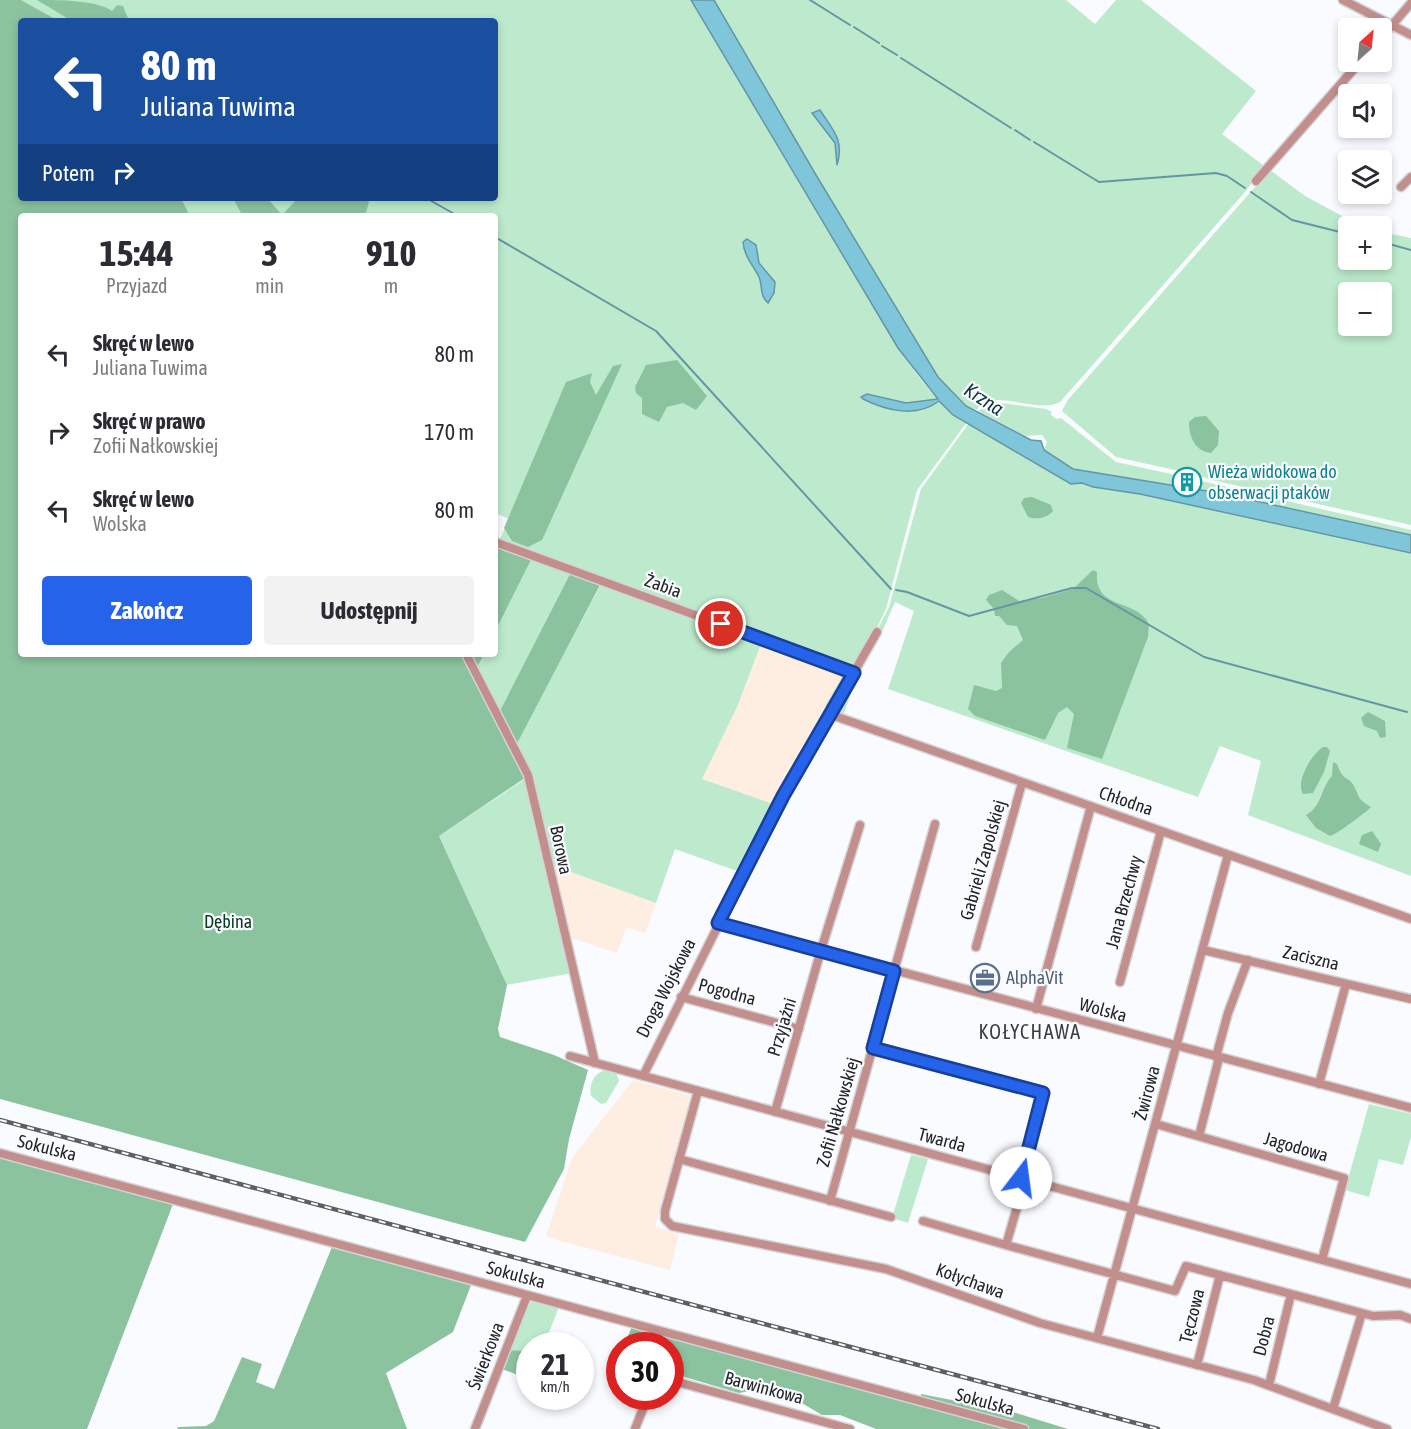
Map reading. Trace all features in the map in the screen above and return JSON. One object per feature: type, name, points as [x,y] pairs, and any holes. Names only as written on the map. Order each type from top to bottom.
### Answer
[{"type":"street","points":[[1343,0],[1377,18]]},
{"type":"street","points":[[1411,3],[1392,26],[1411,35]]},
{"type":"street","points":[[1256,181],[1351,72]]},
{"type":"street","points":[[1401,187],[1411,177]]},
{"type":"street","name":"Żabia","points":[[498,543],[854,673]]},
{"type":"street","name":"Droga Wojskowa","points":[[643,1076],[783,796],[877,632]]},
{"type":"street","name":"Borowa","points":[[468,657],[528,776],[595,1063]]},
{"type":"street","name":"Chłodna","points":[[829,714],[1411,919]]},
{"type":"street","name":"Gabrieli Zapolskiej","points":[[976,947],[1022,783]]},
{"type":"street","points":[[1036,1009],[1091,806]]},
{"type":"street","name":"Zofii Nałkowskiej","points":[[831,1201],[935,824]]},
{"type":"street","name":"Przyjaźni","points":[[775,1112],[821,950],[860,825]]},
{"type":"street","name":"Jana Brzechwy","points":[[1120,982],[1161,831]]},
{"type":"street","name":"Żwirowa","points":[[1097,1338],[1228,855]]},
{"type":"street","name":"Wolska","points":[[718,923],[1411,1108]]},
{"type":"street","name":"Zaciszna","points":[[1203,950],[1411,999]]},
{"type":"street","points":[[1199,1137],[1228,1013],[1248,960]]},
{"type":"street","points":[[1319,1083],[1347,984]]},
{"type":"street","name":"Pogodna","points":[[681,997],[800,1029]]},
{"type":"street","points":[[873,1048],[1043,1093],[1006,1245]]},
{"type":"street","name":"Twarda","points":[[570,1056],[1411,1284]]},
{"type":"street","name":"Kołychawa","points":[[698,1091],[665,1214],[668,1223],[673,1227],[874,1266],[1025,1318],[1269,1385],[1387,1429]]},
{"type":"street","name":"Jagodowa","points":[[1156,1124],[1344,1178],[1322,1260]]},
{"type":"street","name":"Sokulska","points":[[0,1153],[1024,1429]]},
{"type":"street","points":[[679,1159],[891,1217]]},
{"type":"street","points":[[923,1221],[1175,1291],[1186,1266],[1362,1313],[1411,1319]]},
{"type":"street","name":"Tęczowa","points":[[1197,1365],[1220,1275]]},
{"type":"street","name":"Dobra","points":[[1269,1385],[1291,1294]]},
{"type":"street","name":"Świerkowa","points":[[475,1429],[527,1296]]},
{"type":"street","points":[[1333,1409],[1362,1313]]},
{"type":"street","name":"Barwinkowa","points":[[684,1384],[850,1429]]},
{"type":"street","points":[[635,1429],[642,1410]]},
{"type":"shaded area","points":[[761,644],[844,673],[773,804],[702,779],[737,707]]},
{"type":"shaded area","points":[[554,866],[656,903],[645,933],[626,927],[617,953],[571,938]]},
{"type":"shaded area","points":[[633,1080],[689,1095],[691,1098],[655,1227],[679,1234],[670,1270],[546,1237],[572,1158]]},
{"type":"green space","name":"Dębina","points":[[0,0],[21,0],[54,18],[18,18],[18,201],[182,201],[188,213],[18,213],[18,657],[482,657],[477,668],[500,711],[570,574],[600,585],[512,753],[525,778],[439,836],[507,985],[498,1029],[500,1037],[554,1055],[588,1070],[569,1139],[564,1169],[525,1242],[0,1099]]},
{"type":"green space","points":[[21,0],[691,0],[898,348],[937,398],[967,422],[917,490],[886,609],[868,646],[830,708],[825,706],[844,673],[761,644],[737,707],[702,779],[773,804],[737,871],[675,849],[656,903],[554,866],[578,972],[507,985],[439,836],[525,779],[511,753],[600,586],[570,574],[500,712],[477,668],[482,657],[498,657],[498,626],[531,560],[498,546],[509,519],[498,514],[498,213],[188,213],[182,201],[498,201],[498,18],[54,18]]},
{"type":"green space","points":[[37,0],[87,3],[112,11],[117,5],[123,6],[128,18],[67,18]]},
{"type":"green space","points":[[714,0],[1066,0],[1095,24],[1116,0],[1141,0],[1256,91],[1222,134],[1264,166],[1245,192],[1060,402],[1042,405],[1001,400],[981,403],[977,410],[966,406],[938,377]]},
{"type":"green space","points":[[1270,170],[1305,196],[1342,216],[1338,216],[1338,270],[1392,270],[1392,234],[1411,238],[1411,525],[1212,480],[1193,474],[1192,471],[1185,470],[1184,472],[1116,457],[1062,411],[1067,401]]},
{"type":"green space","points":[[235,201],[270,201],[280,213],[241,213]]},
{"type":"green space","points":[[295,201],[369,202],[366,213],[284,213]]},
{"type":"green space","points":[[677,360],[707,396],[696,410],[683,403],[667,407],[659,422],[642,414],[642,398],[636,393],[635,387],[646,365]]},
{"type":"green space","points":[[622,364],[542,540],[528,547],[512,541],[504,528],[566,382],[592,373],[590,382],[596,395],[613,366]]},
{"type":"green space","points":[[993,402],[1046,409],[1052,412],[1051,415],[1056,419],[1061,418],[1116,462],[1185,477],[1185,480],[1197,480],[1411,530],[1411,535],[1219,493],[1073,469],[1044,450],[1047,442],[1042,435],[1025,436],[978,411]]},
{"type":"green space","points":[[1206,416],[1219,431],[1218,445],[1211,453],[1197,446],[1189,428],[1189,422],[1195,417]]},
{"type":"green space","points":[[969,423],[1071,484],[1082,483],[1093,487],[1140,494],[1411,553],[1411,876],[1248,815],[1261,761],[1220,746],[1198,797],[888,689],[914,611],[895,602],[878,641],[855,681],[844,714],[836,711],[889,607],[921,489]]},
{"type":"green space","points":[[1032,497],[1051,505],[1053,511],[1042,518],[1028,517],[1021,503],[1024,498]]},
{"type":"green space","points":[[498,546],[531,560],[498,626]]},
{"type":"green space","points":[[1093,570],[1097,572],[1098,584],[1102,593],[1109,599],[1135,610],[1149,624],[1148,637],[1102,759],[1067,748],[1074,714],[1067,707],[1058,713],[1045,740],[975,716],[968,709],[974,685],[996,691],[1002,688],[1001,663],[1009,652],[1023,640],[1017,626],[1007,625],[999,616],[995,616],[994,609],[986,600],[989,595],[1002,590],[1019,601],[1042,598],[1073,589]]},
{"type":"green space","points":[[1368,712],[1385,721],[1386,737],[1380,738],[1377,731],[1364,726],[1361,718]]},
{"type":"green space","points":[[1323,747],[1327,747],[1330,751],[1324,772],[1313,793],[1303,794],[1301,782],[1303,775],[1314,755]]},
{"type":"green space","points":[[1333,762],[1352,783],[1361,800],[1371,807],[1330,836],[1316,828],[1306,815],[1315,807],[1332,776]]},
{"type":"green space","points":[[1372,831],[1381,844],[1378,852],[1359,844],[1362,835]]},
{"type":"green space","points":[[605,1070],[616,1073],[619,1081],[606,1103],[601,1104],[591,1096],[591,1087],[595,1077]]},
{"type":"green space","points":[[1369,1104],[1411,1114],[1411,1137],[1403,1165],[1379,1159],[1369,1197],[1345,1190]]},
{"type":"green space","points":[[911,1155],[928,1159],[908,1223],[892,1218]]},
{"type":"green space","points":[[0,1158],[173,1204],[87,1429],[0,1429]]},
{"type":"green space","points":[[332,1247],[471,1285],[453,1332],[386,1373],[407,1429],[177,1429],[178,1427],[206,1426],[214,1421],[242,1357],[262,1364],[256,1382],[274,1389]]},
{"type":"green space","points":[[534,1300],[559,1307],[549,1332],[516,1332],[530,1303]]},
{"type":"green space","points":[[632,1326],[654,1332],[630,1332]]},
{"type":"green space","points":[[516,1333],[516,1350],[508,1350]]},
{"type":"green space","points":[[684,1340],[894,1396],[921,1407],[921,1394],[1013,1412],[1068,1429],[876,1429],[840,1415],[822,1415],[800,1402],[779,1400],[766,1388],[739,1393],[684,1377]]},
{"type":"green space","points":[[508,1350],[516,1350],[516,1374],[502,1369]]},
{"type":"water","points":[[691,0],[714,0],[938,377],[966,406],[1031,440],[1041,441],[1044,450],[1073,469],[1219,493],[1411,535],[1411,553],[1140,494],[1093,487],[1082,483],[1071,484],[953,415],[939,401],[921,410],[902,411],[882,407],[863,399],[861,397],[867,394],[906,403],[938,399],[898,348]]},
{"type":"water","points":[[820,110],[836,135],[839,149],[837,165],[835,143],[812,113]]},
{"type":"water","points":[[747,239],[756,245],[759,263],[775,282],[774,293],[768,303],[762,294],[759,277],[745,252],[743,242]]},
{"type":"waterway","points":[[810,0],[850,25]]},
{"type":"waterway","points":[[854,27],[879,43]]},
{"type":"waterway","points":[[882,46],[897,55]]},
{"type":"waterway","points":[[901,58],[1011,128]]},
{"type":"waterway","points":[[1015,130],[1030,140]]},
{"type":"waterway","points":[[1034,142],[1099,182],[1216,173],[1227,176],[1245,188]]},
{"type":"waterway","points":[[1251,192],[1292,220],[1338,232]]},
{"type":"waterway","points":[[431,201],[453,213]]},
{"type":"waterway","points":[[498,239],[656,331],[891,589]]},
{"type":"waterway","points":[[1392,245],[1411,250]]},
{"type":"waterway","points":[[896,590],[907,592],[969,616],[1072,588],[1086,588],[1204,657],[1407,712]]},
{"type":"railway","points":[[0,1120],[1158,1429]]},
{"type":"place","name":"Wieża widokowa do obserwacji ptaków","points":[[1187,482]]},
{"type":"place","name":"AlphaVit","points":[[985,978]]},
{"type":"district","name":"KOŁYCHAWA","points":[[1030,1032]]},
{"type":"route","points":[[721,624],[854,673],[783,796],[718,923],[894,971],[873,1048],[1043,1093],[1021,1178]]},
{"type":"water label","name":"Krzna","points":[[984,399]]}]
